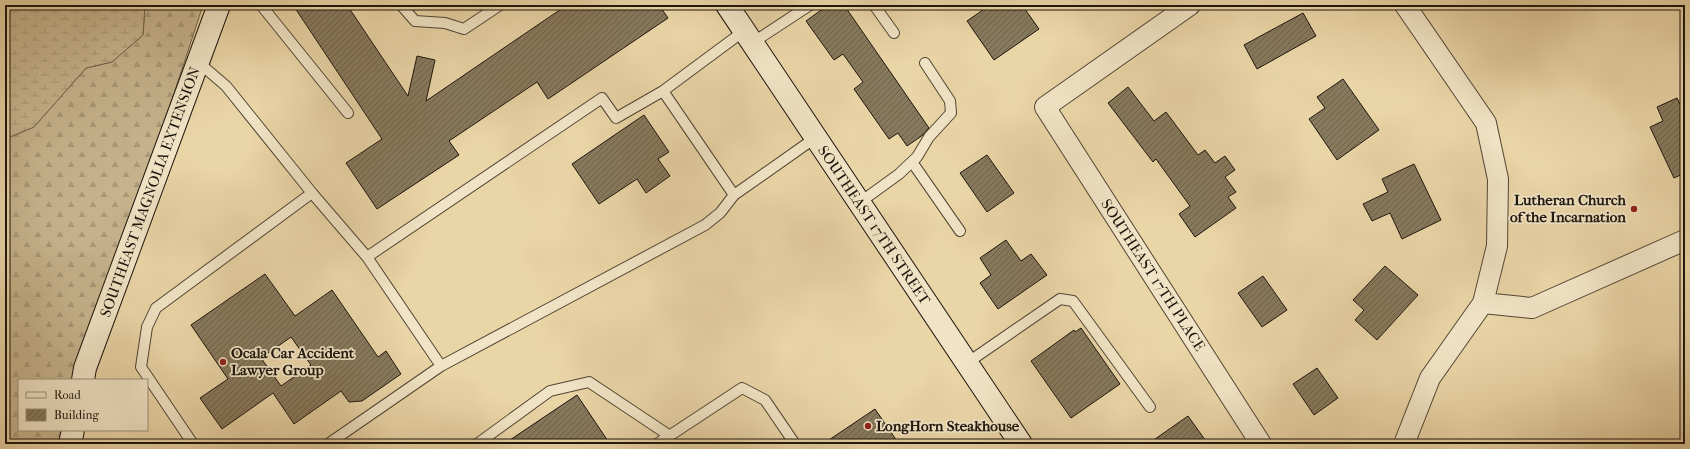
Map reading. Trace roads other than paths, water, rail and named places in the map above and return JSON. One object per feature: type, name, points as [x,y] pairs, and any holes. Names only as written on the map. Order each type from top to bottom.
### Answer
[{"type":"main road","name":"SOUTHEAST MAGNOLIA EXTENSION","points":[[83,379],[85,368],[219,5]]},
{"type":"main road","name":"SOUTHEAST 17TH STREET","points":[[727,5],[1021,444]]},
{"type":"main road","points":[[70,444],[73,431]]},
{"type":"street","name":"SOUTHEAST 17TH PLACE","points":[[1190,5],[1045,107],[1261,444]]},
{"type":"street","points":[[1404,444],[1430,378],[1483,303],[1497,246],[1498,179],[1486,123],[1405,5]]},
{"type":"street","points":[[1483,303],[1532,308],[1685,240]]},
{"type":"lane","points":[[261,5],[348,113]]},
{"type":"lane","points":[[401,5],[415,21],[445,24],[464,29],[500,5]]},
{"type":"lane","points":[[367,257],[602,98],[616,118],[663,91],[748,37],[810,5]]},
{"type":"lane","points":[[874,5],[894,33]]},
{"type":"lane","points":[[198,62],[226,86],[312,193],[367,257],[441,366]]},
{"type":"lane","points":[[859,203],[899,174],[912,162],[917,157],[929,137],[951,113],[950,101],[925,63]]},
{"type":"lane","points":[[663,91],[734,195]]},
{"type":"lane","points":[[328,444],[441,366],[705,225],[720,213],[734,195],[815,138]]},
{"type":"lane","points":[[912,162],[960,231]]},
{"type":"lane","points":[[194,444],[141,367],[147,327],[156,308],[312,193]]},
{"type":"lane","points":[[967,363],[1060,299],[1073,301],[1150,407]]},
{"type":"lane","points":[[477,444],[550,391],[589,382],[670,436]]},
{"type":"lane","points":[[657,444],[742,388],[765,400],[795,444]]},
{"type":"place","name":"Lutheran Church of the Incarnation","points":[[1634,209]]},
{"type":"place","name":"Ocala Car Accident Lawyer Group","points":[[223,362]]},
{"type":"place","name":"LongHorn Steakhouse","points":[[868,426]]}]
